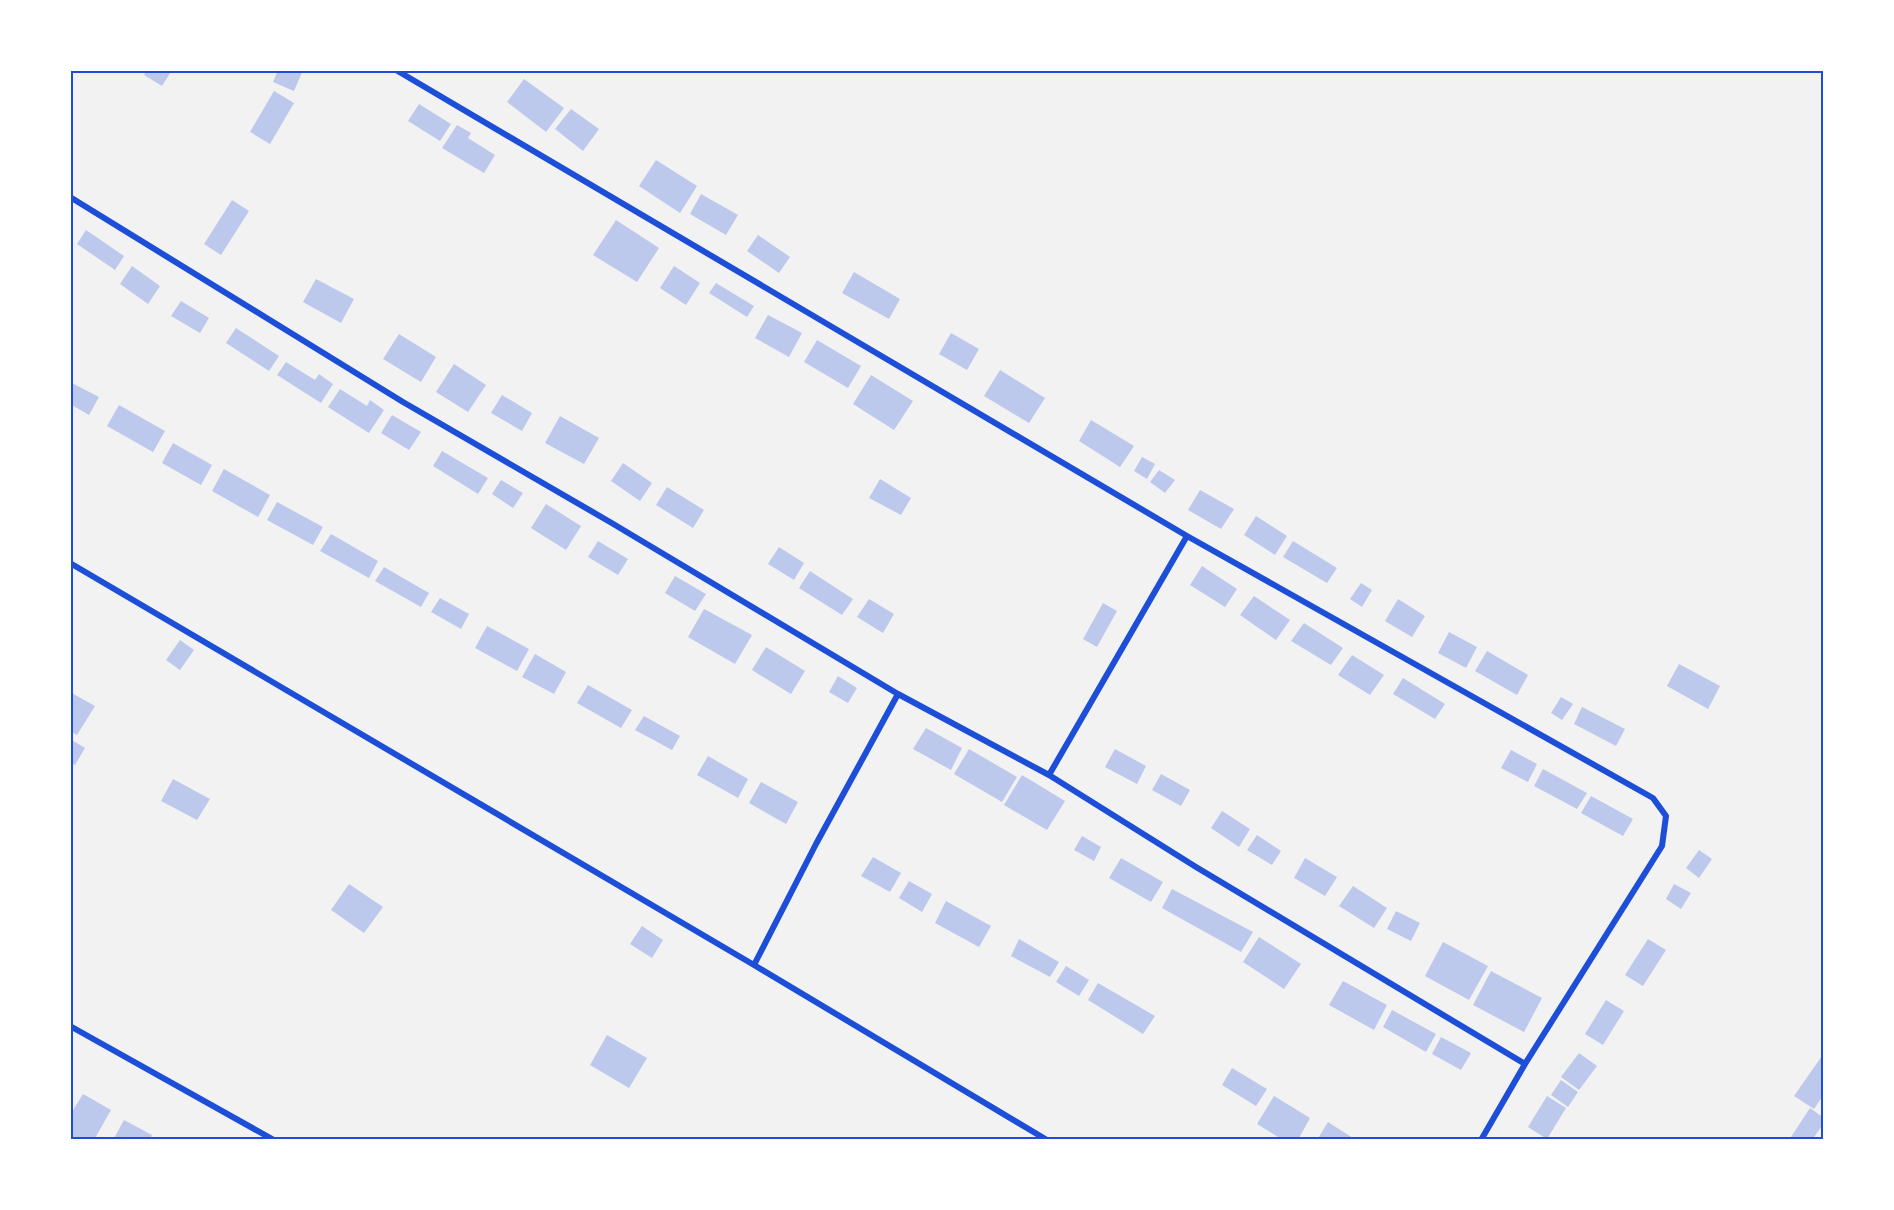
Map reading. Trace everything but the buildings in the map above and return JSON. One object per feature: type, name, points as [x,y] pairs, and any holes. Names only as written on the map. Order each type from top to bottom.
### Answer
[{"type":"street","points":[[396,70],[1187,536],[1653,798],[1666,816],[1662,846],[1525,1064],[1481,1140]]},
{"type":"street","points":[[70,197],[403,402],[610,522],[898,694],[1049,775],[1196,867],[1525,1064]]},
{"type":"street","points":[[1049,775],[1187,536]]},
{"type":"street","points":[[70,562],[1047,1140]]},
{"type":"street","points":[[754,965],[816,844],[898,694]]},
{"type":"street","points":[[70,1026],[274,1140]]}]
